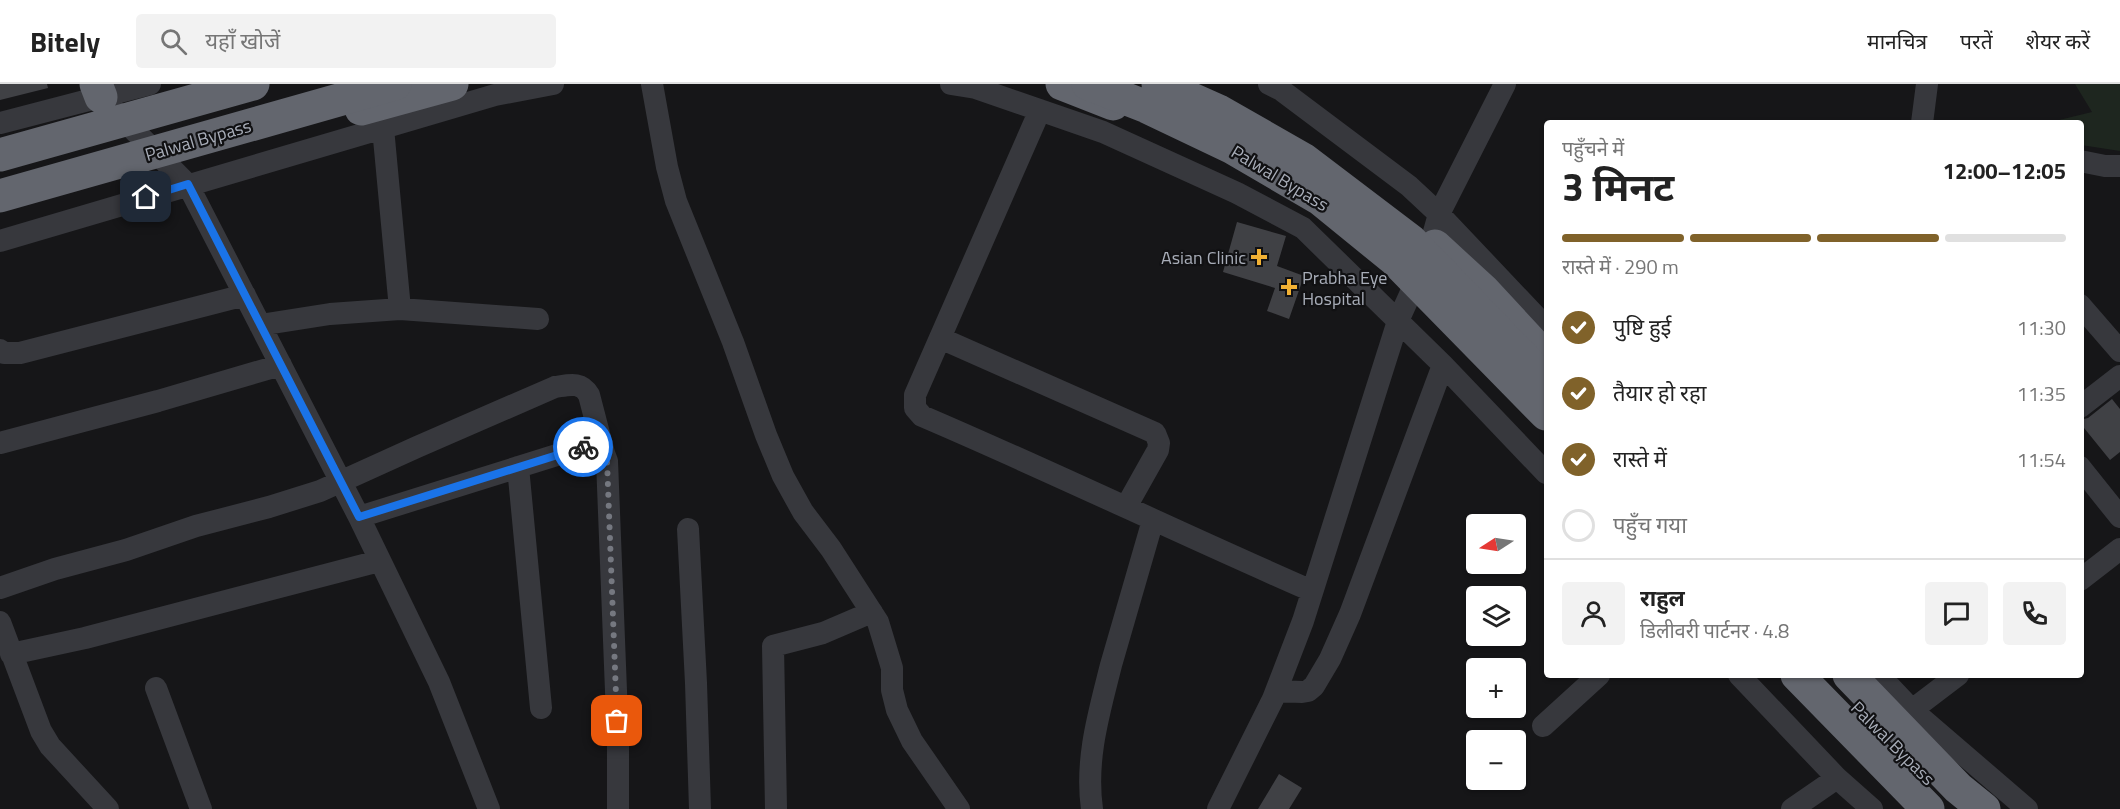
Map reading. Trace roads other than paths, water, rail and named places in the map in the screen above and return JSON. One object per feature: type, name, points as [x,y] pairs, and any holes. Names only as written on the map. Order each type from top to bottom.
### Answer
[{"type":"highway","points":[[0,155],[253,84]]},
{"type":"highway","name":"Palwal Bypass","points":[[0,175],[325,84]]},
{"type":"highway","name":"Palwal Bypass","points":[[0,196],[395,84]]},
{"type":"highway","points":[[0,211],[177,173],[452,84]]},
{"type":"highway","points":[[1062,84],[1154,120],[1213,148],[1293,193],[1333,222],[1411,291],[1544,431]]},
{"type":"highway","name":"Palwal Bypass","points":[[1088,84],[1147,107],[1231,147],[1320,199],[1395,260],[1544,412]]},
{"type":"highway","name":"Palwal Bypass","points":[[1158,84],[1219,111],[1303,159],[1411,241],[1544,379]]},
{"type":"highway","points":[[1186,84],[1277,129],[1337,166],[1402,216],[1435,228],[1484,291],[1544,356]]},
{"type":"highway","points":[[1781,678],[1909,809]]},
{"type":"highway","name":"Palwal Bypass","points":[[1800,678],[1928,809]]},
{"type":"highway","name":"Palwal Bypass","points":[[1829,678],[1948,799],[1961,809]]},
{"type":"highway","points":[[1852,678],[1958,788],[1984,809]]},
{"type":"street","points":[[0,123],[98,90],[150,84]]},
{"type":"street","points":[[0,241],[177,173],[383,128],[495,95],[554,84]]},
{"type":"street","points":[[652,84],[667,167],[676,201],[733,342],[783,476],[803,512],[831,549],[872,612],[892,668],[892,690],[897,710],[912,741],[959,809]]},
{"type":"street","points":[[951,84],[976,88],[1103,132],[1237,193],[1302,228],[1443,365],[1544,471]]},
{"type":"street","points":[[1269,84],[1281,90],[1409,186],[1435,228],[1544,325]]},
{"type":"street","points":[[1218,809],[1276,691],[1312,591],[1398,321],[1427,257],[1435,228],[1505,84]]},
{"type":"street","points":[[1922,120],[1927,84]]},
{"type":"street","points":[[98,90],[124,120],[177,173],[245,295],[359,517],[439,682],[489,809]]},
{"type":"street","points":[[1040,110],[915,395],[915,408],[922,416],[1008,452],[1312,591]]},
{"type":"street","points":[[383,128],[400,309]]},
{"type":"street","points":[[2084,162],[2120,166]]},
{"type":"street","points":[[0,350],[4,353],[20,353],[245,295]]},
{"type":"street","points":[[260,325],[330,314],[400,309],[538,319]]},
{"type":"street","points":[[2084,310],[2120,351]]},
{"type":"street","points":[[940,338],[1155,433],[1159,443],[1158,450],[1126,507]]},
{"type":"street","points":[[0,443],[158,401],[280,365]]},
{"type":"street","points":[[1276,691],[1308,691],[1314,686],[1330,659],[1350,614],[1443,365]]},
{"type":"street","points":[[2084,405],[2120,376]]},
{"type":"street","points":[[0,588],[55,569],[126,550],[196,525],[300,498],[341,483],[459,428],[555,387],[581,385],[589,395],[607,461],[618,742],[618,809]]},
{"type":"street","points":[[359,517],[576,449],[593,446],[604,453]]},
{"type":"street","points":[[518,467],[541,708]]},
{"type":"street","points":[[2084,472],[2120,517]]},
{"type":"street","points":[[1092,809],[1088,784],[1095,728],[1153,520]]},
{"type":"street","points":[[688,529],[700,809]]},
{"type":"street","points":[[2084,577],[2120,549]]},
{"type":"street","points":[[11,654],[85,638],[379,561]]},
{"type":"street","points":[[776,809],[773,646],[823,633],[872,612]]},
{"type":"street","points":[[0,622],[33,712],[46,738],[108,809]]},
{"type":"street","points":[[1543,726],[1596,678]]},
{"type":"street","points":[[1742,678],[1837,778],[1872,809]]},
{"type":"street","points":[[1882,678],[1912,710],[2027,809]]},
{"type":"street","points":[[1912,710],[1954,678]]},
{"type":"street","points":[[156,688],[201,809]]},
{"type":"street","points":[[1792,809],[1837,778]]},
{"type":"place","name":"Asian Clinic","points":[[1259,257]]},
{"type":"place","name":"Prabha Eye Hospital","points":[[1289,287]]}]
